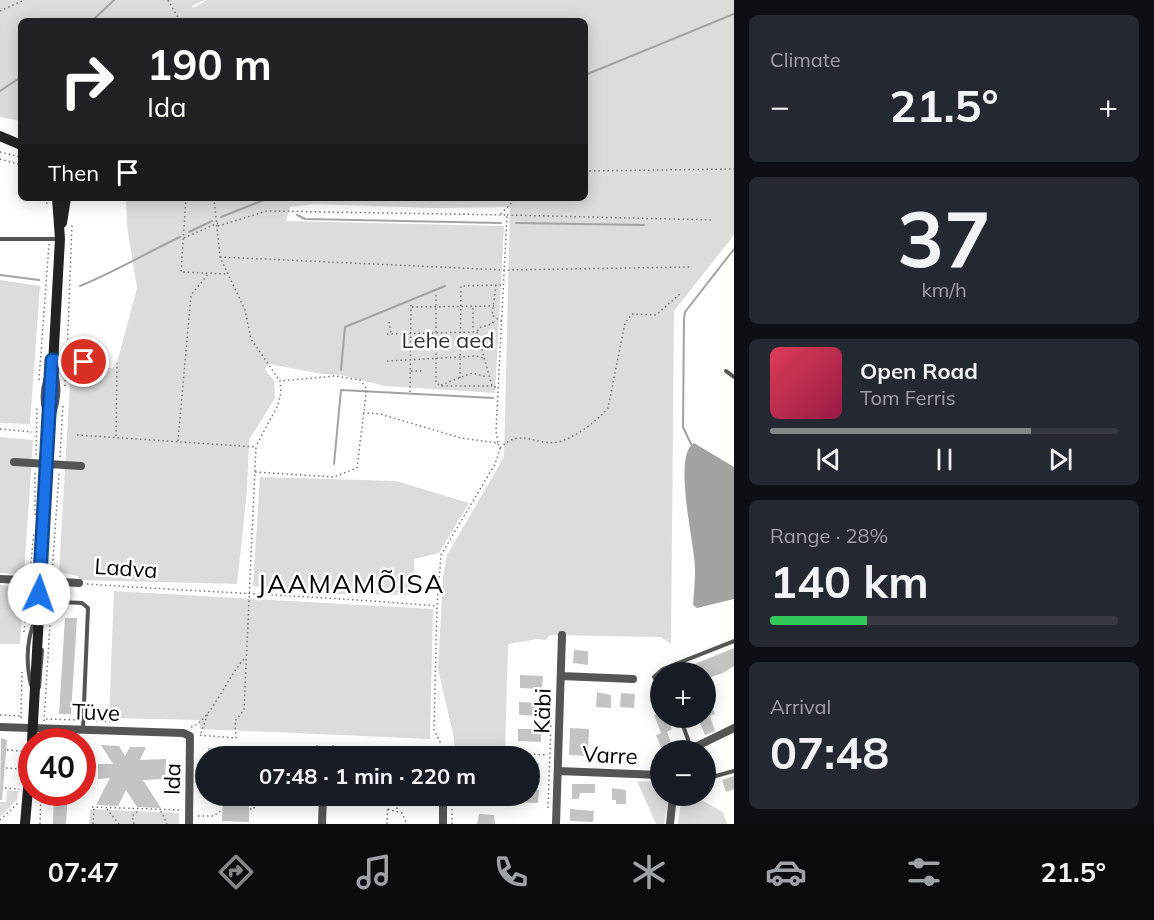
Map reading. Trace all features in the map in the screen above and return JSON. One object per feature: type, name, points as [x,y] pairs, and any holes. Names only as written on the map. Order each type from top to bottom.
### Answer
[{"type":"street","points":[[0,136],[18,139]]},
{"type":"street","points":[[0,136],[18,144]]},
{"type":"street","points":[[50,201],[60,236]]},
{"type":"street","points":[[32,728],[60,236],[66,201]]},
{"type":"street","points":[[52,362],[84,362]]},
{"type":"street","points":[[14,462],[81,465]]},
{"type":"street","name":"Ladva","points":[[1,579],[79,583]]},
{"type":"street","name":"Käbi","points":[[556,824],[562,635]]},
{"type":"street","points":[[561,676],[633,679]]},
{"type":"street","name":"Tüve","points":[[0,727],[32,728]]},
{"type":"street","points":[[709,740],[734,728]]},
{"type":"street","name":"Tüve","points":[[96,730],[197,735]]},
{"type":"street","name":"Ida","points":[[189,824],[197,735]]},
{"type":"street","name":"Varre","points":[[558,771],[650,775]]},
{"type":"street","points":[[24,806],[25,824]]},
{"type":"street","points":[[24,806],[29,824]]},
{"type":"street","points":[[322,824],[323,806]]},
{"type":"street","points":[[443,806],[443,824]]},
{"type":"street","points":[[670,824],[672,806]]},
{"type":"lane","points":[[0,239],[60,236]]},
{"type":"lane","points":[[726,371],[734,377]]},
{"type":"lane","points":[[61,602],[82,603],[88,608],[85,720],[83,728]]},
{"type":"lane","points":[[681,662],[734,641]]},
{"type":"lane","points":[[716,777],[734,771]]},
{"type":"path","points":[[0,11],[24,0]]},
{"type":"path","points":[[168,0],[178,18]]},
{"type":"path","points":[[0,152],[18,156]]},
{"type":"path","points":[[0,159],[18,164]]},
{"type":"path","points":[[588,171],[734,169]]},
{"type":"path","points":[[186,201],[181,272],[228,274]]},
{"type":"path","points":[[197,735],[236,738],[235,720],[244,710],[256,447],[278,405],[281,392],[280,381],[251,339],[244,310],[220,257],[214,201]]},
{"type":"path","points":[[500,214],[513,201]]},
{"type":"path","points":[[183,238],[218,224],[267,211],[713,220]]},
{"type":"path","points":[[500,449],[496,431],[507,215]]},
{"type":"path","points":[[64,394],[72,217]]},
{"type":"path","points":[[220,257],[505,270],[691,267]]},
{"type":"path","points":[[178,441],[191,295],[209,273]]},
{"type":"path","points":[[477,332],[481,327],[492,324],[496,285]]},
{"type":"path","points":[[460,378],[461,286],[504,286]]},
{"type":"path","points":[[441,746],[434,730],[436,606],[441,555],[495,465],[500,449],[510,439],[518,438],[559,442],[601,416],[608,408],[625,323],[632,314],[656,315],[681,293]]},
{"type":"path","points":[[436,295],[435,379],[441,386],[499,388]]},
{"type":"path","points":[[410,392],[411,306],[460,308],[494,306]]},
{"type":"path","points":[[472,307],[472,331]]},
{"type":"path","points":[[494,318],[503,322]]},
{"type":"path","points":[[389,322],[391,333]]},
{"type":"path","points":[[387,334],[477,332]]},
{"type":"path","points":[[477,332],[492,386]]},
{"type":"path","points":[[387,361],[410,358],[484,358]]},
{"type":"path","points":[[117,363],[117,436]]},
{"type":"path","points":[[410,371],[422,371]]},
{"type":"path","points":[[441,386],[472,373],[488,377]]},
{"type":"path","points":[[254,472],[334,477],[357,468],[366,392],[360,380],[335,376],[280,381]]},
{"type":"path","points":[[45,712],[63,406]]},
{"type":"path","points":[[363,412],[380,414],[461,438],[498,443]]},
{"type":"path","points":[[0,429],[32,432]]},
{"type":"path","points":[[77,435],[256,447]]},
{"type":"path","name":"Ladva","points":[[79,583],[249,595],[332,597],[436,606]]},
{"type":"path","points":[[198,742],[197,735],[208,712],[233,670],[245,658]]},
{"type":"path","points":[[183,726],[199,724],[208,712]]},
{"type":"path","points":[[0,715],[22,716]]},
{"type":"path","points":[[45,719],[118,722]]},
{"type":"path","points":[[7,750],[18,748]]},
{"type":"path","points":[[540,754],[558,755]]},
{"type":"path","points":[[6,768],[18,769]]},
{"type":"path","points":[[5,788],[18,789]]},
{"type":"path","points":[[0,820],[21,806]]},
{"type":"path","points":[[40,824],[41,806]]},
{"type":"path","points":[[250,809],[254,809],[254,806]]},
{"type":"path","points":[[387,806],[387,824]]},
{"type":"path","points":[[396,806],[396,810]]},
{"type":"path","points":[[452,806],[452,824]]},
{"type":"path","points":[[93,824],[93,807],[181,810],[181,817]]},
{"type":"path","points":[[107,808],[119,824]]},
{"type":"path","points":[[134,824],[132,816],[140,809]]},
{"type":"path","points":[[387,809],[396,810],[405,816],[407,824]]},
{"type":"path","points":[[160,810],[167,824]]},
{"type":"path","points":[[197,824],[197,816],[213,816],[222,810]]},
{"type":"green space","name":"Lehe aed","points":[[0,0],[204,0],[192,6],[193,8],[207,0],[734,0],[734,235],[674,311],[671,644],[661,637],[550,635],[546,640],[537,639],[508,644],[505,746],[454,746],[438,669],[443,578],[447,555],[504,457],[510,207],[433,208],[314,204],[290,207],[286,221],[504,226],[495,393],[385,386],[341,375],[322,374],[269,364],[265,369],[274,381],[275,398],[249,440],[247,491],[237,584],[79,580],[78,576],[59,572],[71,368],[112,368],[117,363],[137,288],[127,226],[126,201],[588,201],[588,18],[18,18],[18,120],[0,117]]},
{"type":"green space","points":[[0,280],[40,286],[30,424],[0,423]]},
{"type":"green space","points":[[0,437],[33,440],[24,574],[0,573]]},
{"type":"green space","points":[[260,477],[396,481],[469,503],[439,553],[414,559],[415,595],[328,594],[253,586]]},
{"type":"green space","points":[[0,585],[24,587],[20,644],[0,644]]},
{"type":"green space","points":[[114,591],[433,609],[430,739],[200,729],[199,720],[109,718]]},
{"type":"green space","points":[[637,781],[650,782],[650,806],[667,806],[664,824],[656,824]]},
{"type":"green space","points":[[7,791],[18,791],[17,800],[0,817],[0,802],[6,802]]},
{"type":"green space","points":[[680,806],[712,806],[723,812],[727,824],[678,824]]},
{"type":"green space","points":[[90,809],[179,813],[179,824],[89,824]]},
{"type":"shaded area","points":[[694,443],[734,467],[734,599],[697,608],[693,605],[695,568],[685,482],[688,451]]},
{"type":"building","points":[[65,618],[77,618],[71,714],[59,714]]},
{"type":"building","points":[[734,648],[734,666],[723,673],[716,675],[716,662],[700,662]]},
{"type":"building","points":[[574,650],[588,651],[588,665],[573,663]]},
{"type":"building","points":[[520,675],[543,676],[542,689],[520,688]]},
{"type":"building","points":[[597,692],[611,695],[611,708],[596,707]]},
{"type":"building","points":[[621,693],[635,694],[634,708],[620,707]]},
{"type":"building","points":[[519,702],[542,703],[541,716],[519,715]]},
{"type":"building","points":[[570,728],[589,729],[588,756],[569,755]]},
{"type":"building","points":[[659,728],[672,728],[667,732],[670,740],[658,740],[656,735],[661,733]]},
{"type":"building","points":[[702,728],[714,728],[715,731],[705,735]]},
{"type":"building","points":[[518,729],[541,729],[541,742],[518,741]]},
{"type":"building","points":[[1,738],[7,740],[2,800],[0,800]]},
{"type":"building","points":[[101,745],[119,746],[125,756],[130,747],[146,747],[140,760],[166,759],[165,779],[143,780],[161,808],[137,807],[126,790],[118,806],[96,805],[110,778],[98,779],[98,764],[113,764]]},
{"type":"building","points":[[734,776],[734,789],[726,792],[722,780]]},
{"type":"building","points":[[572,784],[595,784],[595,793],[580,793],[579,799],[572,799]]},
{"type":"building","points":[[612,788],[626,790],[626,804],[616,804],[616,800],[612,800]]},
{"type":"building","points":[[54,806],[67,806],[66,824],[53,824]]},
{"type":"building","points":[[223,806],[249,806],[249,822],[222,821]]},
{"type":"building","points":[[570,809],[594,811],[593,822],[570,821]]},
{"type":"building","points":[[479,814],[494,815],[495,824],[477,824]]},
{"type":"waterway","points":[[95,18],[114,0]]},
{"type":"waterway","points":[[588,74],[734,14]]},
{"type":"waterway","points":[[0,91],[18,79]]},
{"type":"waterway","points":[[221,217],[261,201]]},
{"type":"waterway","points":[[297,215],[305,219],[501,223]]},
{"type":"waterway","points":[[189,232],[212,221]]},
{"type":"waterway","points":[[516,223],[644,225]]},
{"type":"waterway","points":[[80,286],[180,237]]},
{"type":"waterway","points":[[691,444],[683,427],[685,312],[734,249]]},
{"type":"waterway","points":[[0,275],[39,280]]},
{"type":"waterway","points":[[341,370],[345,327],[445,286]]},
{"type":"waterway","points":[[334,464],[341,390],[493,398]]},
{"type":"district","name":"JAAMAMÕISA","points":[[351,584]]},
{"type":"route","points":[[39,594],[52,360],[84,362]]}]
